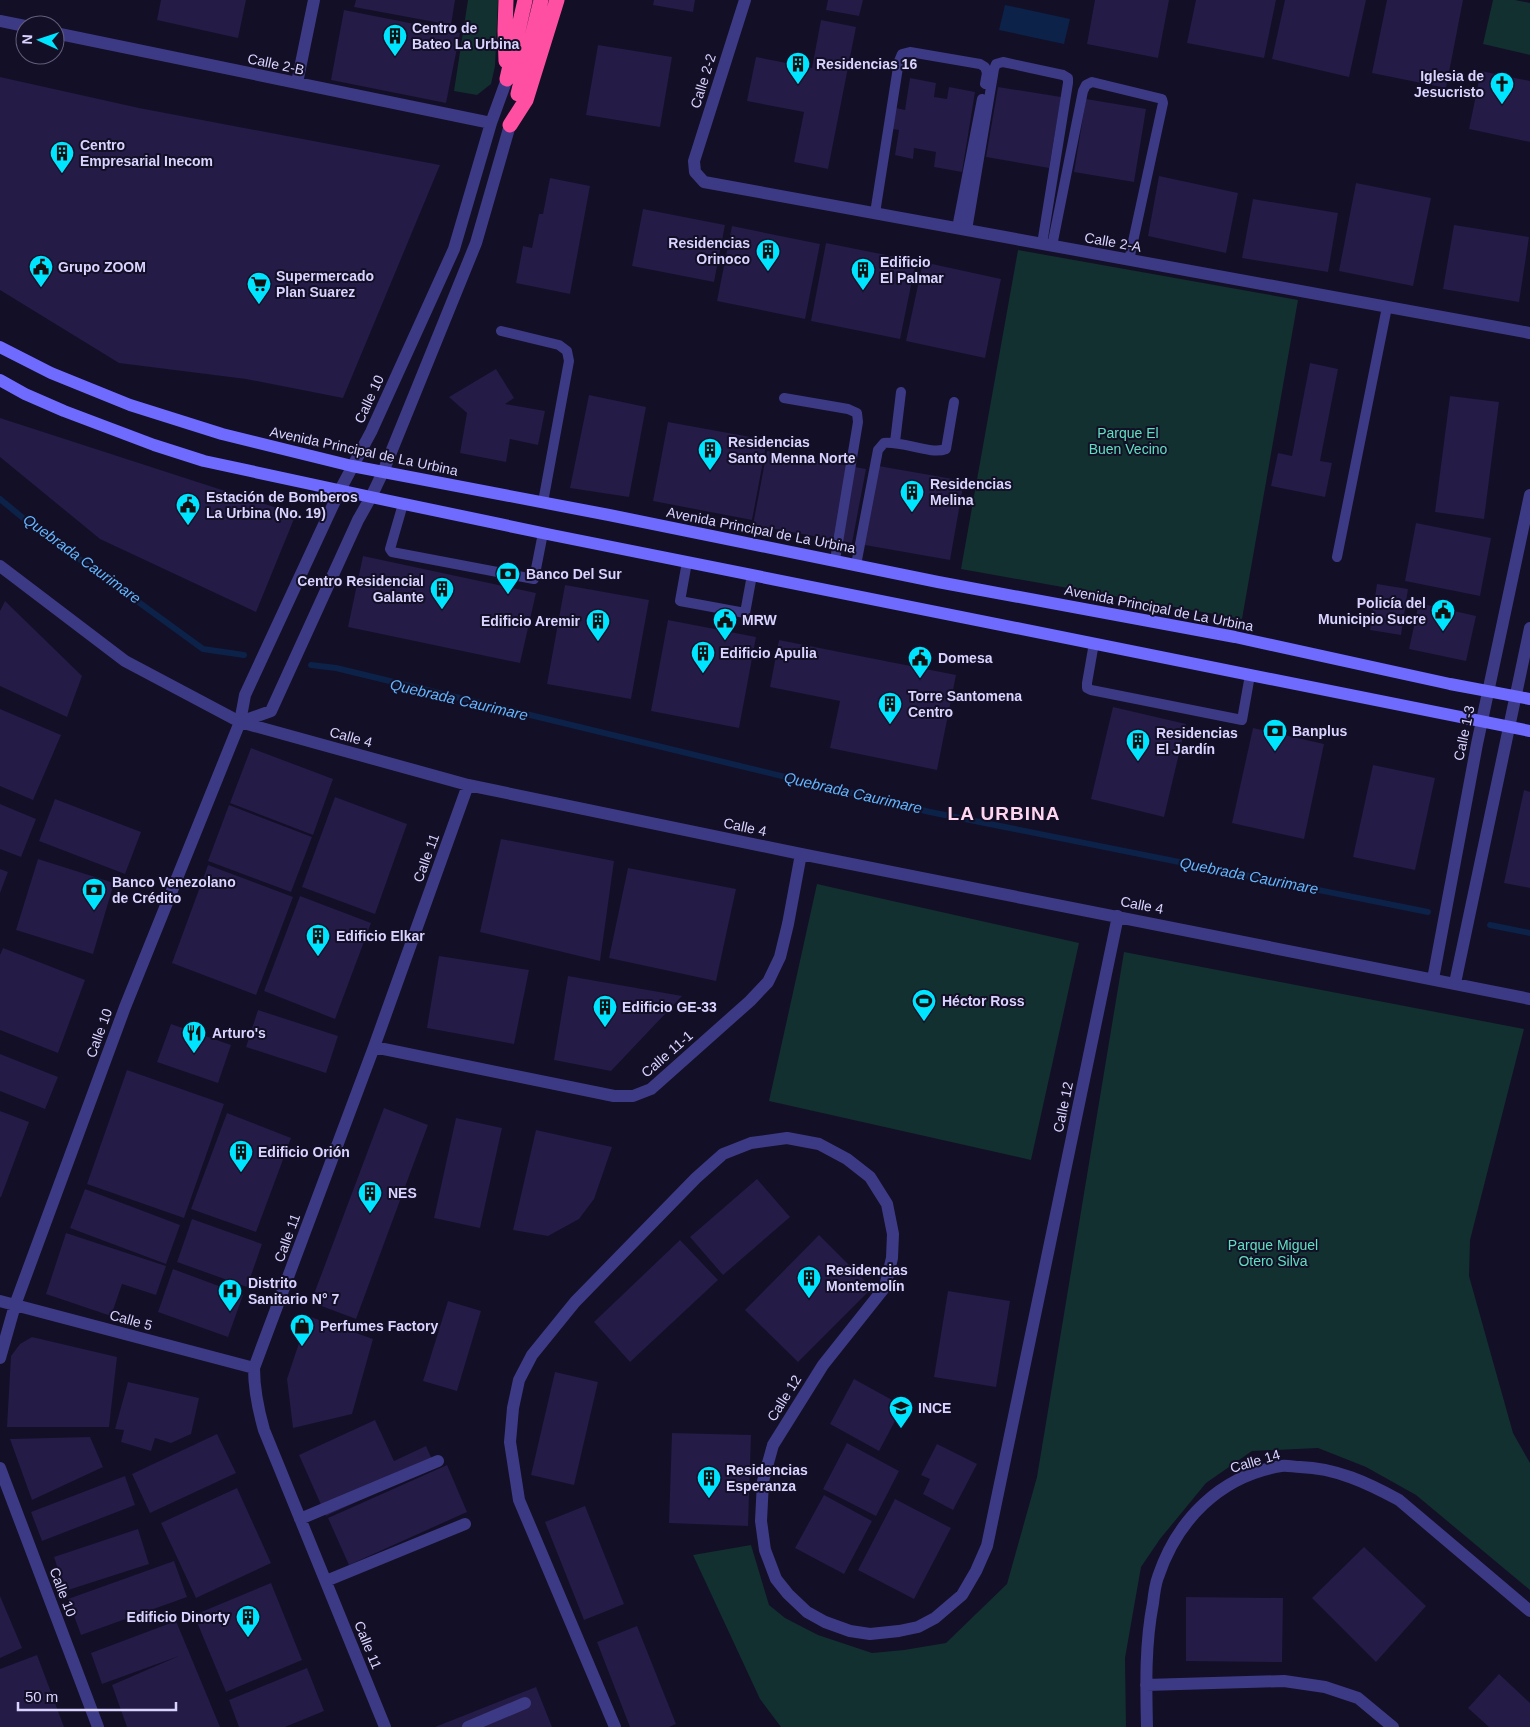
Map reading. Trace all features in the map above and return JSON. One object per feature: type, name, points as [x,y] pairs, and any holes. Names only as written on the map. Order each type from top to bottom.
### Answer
[{"type":"highway","points":[[506,0],[507,79]]},
{"type":"highway","points":[[507,79],[525,0]]},
{"type":"highway","points":[[510,125],[541,0]]},
{"type":"highway","points":[[510,125],[526,100],[557,0]]},
{"type":"main road","name":"Avenida Principal de La Urbina","points":[[0,347],[51,373],[130,405],[222,434],[352,466],[543,502],[948,584],[1235,637],[1441,682],[1530,699]]},
{"type":"main road","points":[[0,380],[25,394],[64,410],[154,445],[204,461],[543,533],[1530,731]]},
{"type":"street","points":[[297,83],[314,0]]},
{"type":"street","name":"Calle 2-2","points":[[695,172],[694,161],[744,0]]},
{"type":"street","points":[[0,21],[15,24]]},
{"type":"street","name":"Calle 2-B","points":[[65,34],[491,124]]},
{"type":"street","name":"Calle 10","points":[[0,1358],[15,1305],[125,1007],[240,722],[245,695],[340,490],[371,432],[454,249],[491,124],[507,79]]},
{"type":"street","points":[[240,722],[271,711],[358,520],[371,497],[476,244],[510,125]]},
{"type":"street","name":"Calle 2-A","points":[[695,172],[704,182],[1530,333]]},
{"type":"street","name":"Calle 1-3","points":[[1433,978],[1481,721],[1530,495]]},
{"type":"street","name":"Calle 4","points":[[0,566],[125,660],[240,722],[468,785],[802,854],[1530,998]]},
{"type":"street","points":[[1455,983],[1530,628]]},
{"type":"street","name":"Calle 11","points":[[385,1727],[264,1430],[257,1409],[254,1368],[374,1047],[468,785]]},
{"type":"street","name":"Calle 11-1","points":[[374,1047],[614,1096],[633,1096],[651,1089],[750,1001],[768,982],[780,957],[802,854]]},
{"type":"street","name":"Calle 12","points":[[615,1727],[519,1500],[510,1442],[511,1425],[519,1380],[532,1355],[575,1302],[696,1178],[723,1154],[751,1143],[787,1138],[819,1144],[847,1159],[870,1177],[887,1204],[893,1234],[892,1258],[885,1287],[823,1365],[773,1445],[763,1481],[761,1521],[765,1550],[776,1579],[788,1594],[807,1612],[825,1622],[870,1634],[918,1627],[935,1618],[962,1595],[987,1546],[1118,916]]},
{"type":"street","name":"Calle 5","points":[[0,1301],[254,1368]]},
{"type":"street","points":[[300,1519],[438,1460]]},
{"type":"street","name":"Calle 14","points":[[1147,1727],[1146,1655],[1148,1626],[1158,1578],[1170,1549],[1188,1520],[1206,1500],[1228,1485],[1255,1474],[1282,1466],[1314,1468],[1345,1475],[1375,1486],[1399,1500],[1530,1611]]},
{"type":"street","name":"Calle 10","points":[[0,1468],[98,1727]]},
{"type":"street","points":[[326,1581],[465,1524]]},
{"type":"street","points":[[1146,1685],[1284,1681],[1325,1688],[1358,1698],[1393,1727]]},
{"type":"street","points":[[468,1727],[526,1703]]},
{"type":"lane","points":[[875,213],[902,54],[910,52],[980,64],[985,67],[987,74],[962,229]]},
{"type":"lane","points":[[962,229],[994,69],[996,64],[1003,62],[1063,75],[1068,78],[1047,245]]},
{"type":"lane","points":[[1047,245],[1083,91],[1086,85],[1092,82],[1162,98],[1163,103],[1129,260]]},
{"type":"lane","points":[[1337,557],[1387,307]]},
{"type":"lane","points":[[502,331],[559,345],[567,351],[569,361],[543,502]]},
{"type":"lane","points":[[894,442],[901,392]]},
{"type":"lane","points":[[784,398],[848,408],[857,414],[858,422],[835,560]]},
{"type":"lane","points":[[856,565],[878,450],[884,443],[894,442],[937,451],[946,449],[954,402]]},
{"type":"lane","points":[[403,504],[390,549],[392,552],[534,579],[543,533]]},
{"type":"lane","points":[[687,562],[680,601],[745,613],[752,575]]},
{"type":"lane","points":[[1094,643],[1087,683],[1087,688],[1091,690],[1242,720],[1250,675]]},
{"type":"green space","points":[[468,0],[498,0],[495,66],[491,84],[477,95],[454,91]]},
{"type":"green space","points":[[1493,0],[1515,0],[1530,3],[1530,55],[1483,44]]},
{"type":"green space","name":"Parque El Buen Vecino","points":[[1018,250],[1298,300],[1242,619],[961,569]]},
{"type":"green space","name":"Héctor Ross","points":[[817,884],[1079,943],[1031,1160],[769,1101]]},
{"type":"green space","name":"Parque Miguel Otero Silva","points":[[1124,952],[1524,1029],[1470,1240],[1469,1276],[1513,1433],[1530,1463],[1530,1590],[1416,1495],[1366,1467],[1318,1448],[1252,1451],[1206,1483],[1160,1539],[1141,1567],[1125,1658],[1126,1727],[781,1727],[760,1699],[693,1555],[751,1545],[769,1605],[785,1618],[818,1635],[872,1653],[946,1643],[1007,1584],[1037,1477]]},
{"type":"water","points":[[1005,5],[1070,19],[1064,44],[999,30]]},
{"type":"building","points":[[161,0],[246,0],[238,38],[157,20]]},
{"type":"building","points":[[356,0],[455,0],[451,25],[354,7]]},
{"type":"building","points":[[654,0],[695,0],[693,12],[653,5]]},
{"type":"building","points":[[828,0],[863,0],[859,16],[826,10]]},
{"type":"building","points":[[1095,0],[1169,0],[1158,58],[1087,44]]},
{"type":"building","points":[[1196,0],[1276,0],[1264,58],[1187,43]]},
{"type":"building","points":[[1285,0],[1366,0],[1349,77],[1272,59]]},
{"type":"building","points":[[1387,0],[1463,0],[1446,88],[1372,73]]},
{"type":"building","name":"Centro de Bateo La Urbina","points":[[344,10],[460,33],[446,103],[331,80]]},
{"type":"building","name":"Residencias 16","points":[[821,20],[856,27],[828,169],[794,162],[804,112],[747,101],[756,57],[812,68]]},
{"type":"building","points":[[598,45],[672,57],[660,127],[586,115]]},
{"type":"building","name":"Iglesia de Jesucristo","points":[[1481,71],[1530,81],[1530,142],[1469,129]]},
{"type":"building","name":"Supermercado Plan Suarez","points":[[0,77],[139,108],[440,165],[343,398],[246,379],[119,363],[0,290]]},
{"type":"building","points":[[910,78],[936,83],[934,97],[947,99],[949,87],[975,92],[962,172],[934,167],[936,152],[914,148],[913,159],[895,155],[899,130],[892,129],[896,108],[905,110]]},
{"type":"building","points":[[998,87],[1061,97],[1049,168],[986,157]]},
{"type":"building","points":[[1086,99],[1146,109],[1134,182],[1074,172]]},
{"type":"building","points":[[1159,176],[1238,193],[1226,253],[1148,236]]},
{"type":"building","points":[[550,178],[590,186],[570,294],[516,283],[523,246],[532,248],[539,214],[543,214]]},
{"type":"building","points":[[1356,183],[1431,198],[1413,286],[1339,271]]},
{"type":"building","points":[[1253,199],[1338,213],[1328,272],[1242,258]]},
{"type":"building","points":[[643,209],[725,225],[714,282],[632,266]]},
{"type":"building","points":[[1454,225],[1529,237],[1519,302],[1443,289]]},
{"type":"building","name":"Residencias Orinoco","points":[[732,226],[820,244],[805,319],[717,301]]},
{"type":"building","name":"Edificio El Palmar","points":[[826,243],[916,261],[900,339],[811,321]]},
{"type":"building","points":[[923,262],[1001,279],[985,358],[906,341]]},
{"type":"building","points":[[1310,363],[1338,369],[1320,461],[1332,463],[1325,497],[1271,486],[1278,453],[1292,456]]},
{"type":"building","points":[[496,369],[514,398],[505,404],[545,411],[538,445],[510,439],[506,462],[460,453],[467,413],[449,397]]},
{"type":"building","points":[[589,395],[646,407],[629,497],[570,488]]},
{"type":"building","points":[[1450,396],[1499,402],[1484,519],[1435,512]]},
{"type":"building","name":"Estación de Bomberos La Urbina (No. 19)","points":[[0,418],[296,514],[256,612],[100,539],[0,457]]},
{"type":"building","name":"Residencias Santo Menna Norte","points":[[668,422],[767,440],[752,520],[653,501]]},
{"type":"building","points":[[767,451],[866,469],[852,543],[753,525]]},
{"type":"building","name":"Residencias Melina","points":[[873,465],[964,481],[950,560],[859,544]]},
{"type":"building","points":[[1416,523],[1491,538],[1480,596],[1405,581]]},
{"type":"building","name":"Centro Residencial Galante","points":[[363,556],[536,593],[520,663],[348,627]]},
{"type":"building","points":[[1377,584],[1408,589],[1401,635],[1370,630]]},
{"type":"building","name":"Edificio Aremir","points":[[565,585],[649,600],[631,699],[547,684]]},
{"type":"building","points":[[5,601],[82,676],[67,717],[0,686],[0,611]]},
{"type":"building","name":"Policía del Municipio Sucre","points":[[1419,603],[1476,616],[1466,661],[1409,649]]},
{"type":"building","name":"Edificio Apulia","points":[[668,620],[756,637],[739,728],[651,711]]},
{"type":"building","name":"Torre Santomena Centro","points":[[779,640],[956,675],[937,770],[830,748],[840,701],[770,687]]},
{"type":"building","name":"Residencias El Jardín","points":[[1113,707],[1186,724],[1164,817],[1091,799]]},
{"type":"building","points":[[0,709],[61,735],[33,800],[0,786]]},
{"type":"building","points":[[1253,728],[1324,744],[1304,839],[1232,823]]},
{"type":"building","points":[[251,748],[333,779],[313,835],[230,803]]},
{"type":"building","points":[[1373,765],[1435,778],[1415,870],[1353,857]]},
{"type":"building","points":[[1524,790],[1530,792],[1530,888],[1504,883]]},
{"type":"building","points":[[335,797],[407,824],[375,914],[302,887]]},
{"type":"building","points":[[55,799],[141,832],[125,874],[39,841]]},
{"type":"building","points":[[0,804],[36,819],[21,857],[0,849]]},
{"type":"building","points":[[229,805],[312,837],[291,892],[208,861]]},
{"type":"building","points":[[501,839],[614,861],[600,961],[480,932]]},
{"type":"building","points":[[38,859],[114,883],[93,954],[16,930]]},
{"type":"building","points":[[208,865],[293,897],[256,995],[172,963]]},
{"type":"building","points":[[628,868],[736,889],[716,981],[609,958]]},
{"type":"building","points":[[0,869],[8,872],[0,893]]},
{"type":"building","name":"Edificio Elkar","points":[[300,896],[371,923],[335,1019],[264,991]]},
{"type":"building","points":[[3,948],[85,980],[58,1053],[0,1030],[0,955]]},
{"type":"building","points":[[439,956],[529,970],[514,1044],[427,1028]]},
{"type":"building","name":"Edificio GE-33","points":[[568,976],[682,996],[611,1071],[554,1060]]},
{"type":"building","points":[[258,1010],[338,1036],[326,1073],[246,1047]]},
{"type":"building","name":"Arturo's","points":[[171,1024],[231,1045],[218,1083],[157,1062]]},
{"type":"building","points":[[0,1054],[58,1077],[45,1109],[0,1091]]},
{"type":"building","points":[[127,1070],[224,1104],[184,1218],[87,1184]]},
{"type":"building","name":"NES","points":[[384,1108],[428,1125],[356,1319],[311,1302]]},
{"type":"building","points":[[0,1111],[29,1122],[1,1197],[0,1197]]},
{"type":"building","name":"Edificio Orión","points":[[227,1113],[291,1138],[256,1232],[191,1209]]},
{"type":"building","points":[[456,1118],[502,1128],[480,1228],[434,1218]]},
{"type":"building","points":[[536,1130],[612,1147],[594,1199],[579,1219],[548,1236],[513,1230]]},
{"type":"building","points":[[757,1179],[790,1217],[723,1275],[690,1237]]},
{"type":"building","points":[[85,1189],[180,1225],[166,1264],[70,1228]]},
{"type":"building","points":[[192,1219],[262,1244],[247,1287],[177,1262]]},
{"type":"building","points":[[66,1233],[166,1266],[156,1295],[122,1284],[111,1316],[46,1294]]},
{"type":"building","name":"Residencias Montemolín","points":[[819,1235],[872,1288],[798,1362],[745,1310]]},
{"type":"building","points":[[680,1240],[718,1280],[630,1362],[594,1322]]},
{"type":"building","points":[[173,1269],[243,1295],[228,1337],[158,1312]]},
{"type":"building","points":[[948,1291],[1010,1301],[996,1387],[934,1377]]},
{"type":"building","points":[[448,1301],[481,1311],[457,1391],[423,1381]]},
{"type":"building","points":[[308,1316],[373,1339],[352,1414],[293,1428],[287,1379]]},
{"type":"building","points":[[32,1337],[117,1357],[109,1427],[7,1427],[11,1356],[20,1344]]},
{"type":"building","points":[[555,1372],[598,1382],[574,1485],[531,1475]]},
{"type":"building","points":[[854,1379],[903,1406],[879,1451],[830,1424]]},
{"type":"building","points":[[128,1382],[199,1398],[191,1434],[171,1443],[155,1438],[151,1451],[121,1442],[124,1430],[115,1429]]},
{"type":"building","points":[[375,1420],[394,1461],[426,1446],[435,1466],[326,1516],[299,1455]]},
{"type":"building","name":"Residencias Esperanza","points":[[672,1433],[751,1435],[748,1526],[669,1523]]},
{"type":"building","points":[[217,1434],[236,1473],[150,1513],[132,1474]]},
{"type":"building","points":[[90,1437],[103,1467],[32,1500],[10,1439]]},
{"type":"building","points":[[847,1443],[899,1471],[876,1516],[823,1489]]},
{"type":"building","points":[[937,1444],[977,1464],[953,1510],[923,1494],[930,1479],[921,1475]]},
{"type":"building","points":[[447,1465],[467,1512],[349,1565],[328,1518]]},
{"type":"building","points":[[125,1476],[135,1505],[42,1541],[31,1512]]},
{"type":"building","points":[[237,1488],[271,1563],[196,1598],[161,1523]]},
{"type":"building","points":[[824,1495],[872,1521],[844,1574],[795,1548]]},
{"type":"building","points":[[895,1499],[951,1528],[914,1599],[858,1570]]},
{"type":"building","points":[[585,1506],[624,1604],[584,1620],[545,1522]]},
{"type":"building","points":[[138,1529],[149,1564],[65,1591],[54,1557]]},
{"type":"building","points":[[1364,1547],[1426,1606],[1376,1662],[1312,1598]]},
{"type":"building","points":[[174,1561],[187,1597],[81,1635],[68,1599]]},
{"type":"building","name":"Edificio Dinorty","points":[[271,1583],[302,1660],[226,1692],[194,1615]]},
{"type":"building","points":[[0,1596],[22,1648],[0,1658]]},
{"type":"building","points":[[1186,1597],[1283,1598],[1282,1662],[1186,1661]]},
{"type":"building","points":[[176,1621],[220,1727],[127,1727],[112,1685],[179,1656],[102,1684],[91,1653]]},
{"type":"building","points":[[637,1626],[676,1724],[669,1727],[630,1727],[597,1642]]},
{"type":"building","points":[[37,1655],[64,1727],[0,1727],[0,1669]]},
{"type":"building","points":[[307,1668],[324,1711],[285,1727],[239,1727],[229,1700]]},
{"type":"building","points":[[1499,1674],[1530,1703],[1530,1727],[1489,1727],[1468,1708]]},
{"type":"building","points":[[536,1687],[552,1727],[435,1727]]},
{"type":"waterway","name":"Quebrada Caurimare","points":[[0,499],[23,518],[203,649],[244,655]]},
{"type":"waterway","name":"Quebrada Caurimare","points":[[311,665],[336,668],[930,812],[1428,912]]},
{"type":"waterway","name":"Quebrada Caurimare","points":[[1490,925],[1530,933]]},
{"type":"place","name":"Centro de Bateo La Urbina","points":[[395,57]]},
{"type":"place","name":"Residencias 16","points":[[798,85]]},
{"type":"place","name":"Iglesia de Jesucristo","points":[[1502,105]]},
{"type":"place","name":"Centro Empresarial Inecom","points":[[62,174]]},
{"type":"place","name":"Residencias Orinoco","points":[[768,272]]},
{"type":"place","name":"Grupo ZOOM","points":[[41,288]]},
{"type":"place","name":"Edificio El Palmar","points":[[863,291]]},
{"type":"place","name":"Supermercado Plan Suarez","points":[[259,305]]},
{"type":"place","name":"Residencias Santo Menna Norte","points":[[710,471]]},
{"type":"place","name":"Residencias Melina","points":[[912,513]]},
{"type":"place","name":"Estación de Bomberos La Urbina (No. 19)","points":[[188,526]]},
{"type":"place","name":"Banco Del Sur","points":[[508,595]]},
{"type":"place","name":"Centro Residencial Galante","points":[[442,610]]},
{"type":"place","name":"Policía del Municipio Sucre","points":[[1443,632]]},
{"type":"place","name":"MRW","points":[[725,641]]},
{"type":"place","name":"Edificio Aremir","points":[[598,642]]},
{"type":"place","name":"Edificio Apulia","points":[[703,674]]},
{"type":"place","name":"Domesa","points":[[920,679]]},
{"type":"place","name":"Torre Santomena Centro","points":[[890,725]]},
{"type":"place","name":"Banplus","points":[[1275,752]]},
{"type":"place","name":"Residencias El Jardín","points":[[1138,762]]},
{"type":"place","name":"Banco Venezolano de Crédito","points":[[94,911]]},
{"type":"place","name":"Edificio Elkar","points":[[318,957]]},
{"type":"place","name":"Héctor Ross","points":[[924,1022]]},
{"type":"place","name":"Edificio GE-33","points":[[605,1028]]},
{"type":"place","name":"Arturo's","points":[[194,1054]]},
{"type":"place","name":"Edificio Orión","points":[[241,1173]]},
{"type":"place","name":"NES","points":[[370,1214]]},
{"type":"place","name":"Residencias Montemolín","points":[[809,1299]]},
{"type":"place","name":"Distrito Sanitario N° 7","points":[[230,1312]]},
{"type":"place","name":"Perfumes Factory","points":[[302,1347]]},
{"type":"place","name":"INCE","points":[[901,1429]]},
{"type":"place","name":"Residencias Esperanza","points":[[709,1499]]},
{"type":"place","name":"Edificio Dinorty","points":[[248,1638]]},
{"type":"district","name":"LA URBINA","points":[[1004,813]]}]
